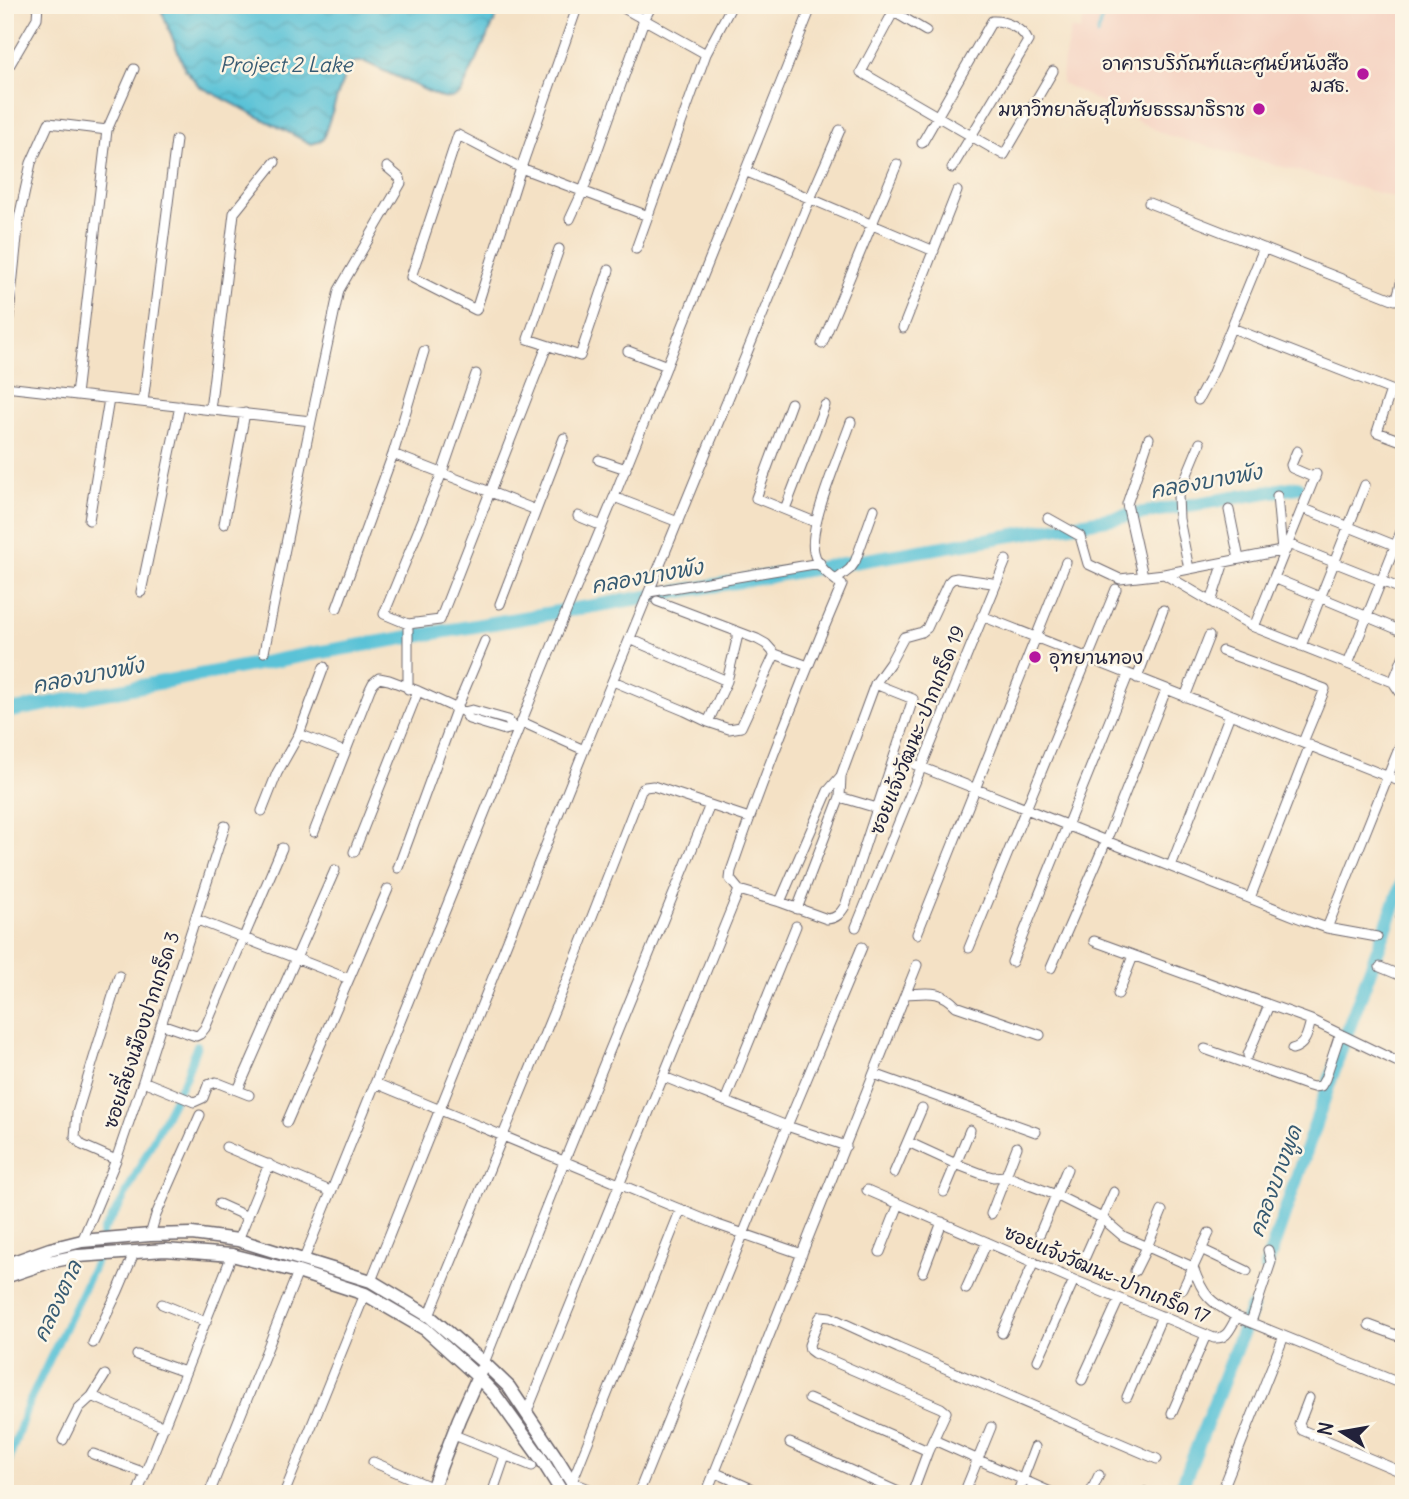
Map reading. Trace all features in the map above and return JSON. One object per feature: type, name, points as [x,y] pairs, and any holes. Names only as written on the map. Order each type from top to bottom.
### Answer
[{"type":"main road","points":[[5,1265],[82,1241],[192,1234],[238,1240],[365,1294],[425,1329],[496,1396],[563,1494]]},
{"type":"main road","points":[[5,1277],[49,1262],[78,1256],[164,1250],[232,1255],[371,1281],[429,1316],[509,1387],[579,1494]]},
{"type":"main road","points":[[431,1491],[484,1363]]},
{"type":"street","points":[[5,73],[37,18],[38,5]]},
{"type":"street","points":[[578,5],[521,168],[476,310],[411,277],[458,135],[521,168],[648,216]]},
{"type":"street","points":[[618,5],[706,54]]},
{"type":"street","points":[[570,219],[583,191],[644,20],[652,5]]},
{"type":"street","points":[[636,249],[706,54],[732,5]]},
{"type":"street","points":[[209,1494],[517,727],[626,469],[812,5]]},
{"type":"street","points":[[926,30],[896,9],[861,72],[1004,155],[1053,71]]},
{"type":"street","points":[[922,143],[992,21],[997,20],[1014,27],[1025,35],[1028,41],[952,167]]},
{"type":"street","points":[[76,395],[107,130],[134,69]]},
{"type":"street","points":[[5,355],[19,218],[31,163],[49,123],[107,130]]},
{"type":"street","points":[[371,1281],[612,681],[840,130]]},
{"type":"street","points":[[143,402],[176,140]]},
{"type":"street","points":[[210,410],[234,213],[275,162]]},
{"type":"street","points":[[822,344],[897,164]]},
{"type":"street","points":[[264,652],[339,290],[401,183],[400,178],[387,167]]},
{"type":"street","points":[[745,171],[934,251]]},
{"type":"street","points":[[903,328],[957,191]]},
{"type":"street","points":[[1149,203],[1395,300],[1401,283],[1404,282]]},
{"type":"street","points":[[1198,400],[1213,372],[1264,248]]},
{"type":"street","points":[[559,249],[528,339],[580,356],[609,270]]},
{"type":"street","points":[[1232,327],[1404,395]]},
{"type":"street","points":[[475,374],[442,472],[384,614],[408,624],[440,620],[547,346]]},
{"type":"street","points":[[337,608],[393,454],[424,351]]},
{"type":"street","points":[[628,351],[667,366]]},
{"type":"street","points":[[5,387],[310,421]]},
{"type":"street","points":[[1391,390],[1377,432],[1404,442]]},
{"type":"street","points":[[89,520],[109,399]]},
{"type":"street","points":[[790,403],[756,498],[815,522]]},
{"type":"street","points":[[785,509],[825,405]]},
{"type":"street","points":[[141,592],[180,406]]},
{"type":"street","points":[[224,524],[245,414]]},
{"type":"street","points":[[851,422],[815,522],[814,553],[824,571],[842,585],[749,818],[731,871],[730,879],[739,890],[827,919],[840,914],[845,906],[913,699],[875,684]]},
{"type":"street","points":[[500,604],[564,438]]},
{"type":"street","points":[[1143,576],[1127,504],[1149,438]]},
{"type":"street","points":[[1189,569],[1179,519],[1178,496],[1200,443]]},
{"type":"street","points":[[1254,627],[1315,476],[1292,468],[1297,452]]},
{"type":"street","points":[[393,454],[536,510]]},
{"type":"street","points":[[599,460],[626,469]]},
{"type":"street","points":[[1301,646],[1365,485]]},
{"type":"street","points":[[1276,496],[1285,548]]},
{"type":"street","points":[[614,497],[678,522]]},
{"type":"street","points":[[1303,508],[1399,547]]},
{"type":"street","points":[[836,580],[850,569],[856,560],[874,509]]},
{"type":"street","points":[[1229,510],[1239,559]]},
{"type":"street","points":[[578,516],[602,526]]},
{"type":"street","points":[[1048,518],[1080,536],[1087,564],[1120,579],[1164,574],[1285,548],[1334,562],[1404,590]]},
{"type":"street","points":[[1348,664],[1381,581],[1399,547],[1404,524]]},
{"type":"street","points":[[982,616],[1006,560]]},
{"type":"street","points":[[917,934],[1066,562]]},
{"type":"street","points":[[1211,602],[1224,562]]},
{"type":"street","points":[[649,592],[820,564]]},
{"type":"street","points":[[1164,574],[1254,627],[1393,682],[1404,698]]},
{"type":"street","points":[[1274,578],[1404,632]]},
{"type":"street","points":[[797,909],[840,797],[841,776],[875,684],[904,637],[927,628],[951,579],[992,583]]},
{"type":"street","points":[[969,948],[1116,589]]},
{"type":"street","points":[[657,601],[734,630],[766,644],[775,653],[808,666]]},
{"type":"street","points":[[1012,962],[1066,826],[1163,610]]},
{"type":"street","name":"ซอยแจ้งวัฒนะ-ปากเกร็ด 19","points":[[856,927],[982,616],[1404,783]]},
{"type":"street","points":[[354,852],[413,690],[408,624]]},
{"type":"street","points":[[708,722],[727,681],[737,633]]},
{"type":"street","points":[[1185,697],[1209,636]]},
{"type":"street","points":[[630,639],[727,681]]},
{"type":"street","points":[[398,868],[485,641]]},
{"type":"street","points":[[1222,651],[1325,689],[1250,898]]},
{"type":"street","points":[[612,681],[708,722],[729,729],[741,727],[775,653]]},
{"type":"street","points":[[1393,682],[1404,655]]},
{"type":"street","points":[[262,811],[277,773],[299,734],[324,667]]},
{"type":"street","points":[[314,832],[373,683],[379,678],[460,711],[472,710],[508,720],[517,727],[584,750]]},
{"type":"street","points":[[1051,968],[1106,841],[1166,690]]},
{"type":"street","points":[[1171,866],[1230,714]]},
{"type":"street","points":[[299,734],[345,752]]},
{"type":"street","points":[[1327,928],[1404,736]]},
{"type":"street","points":[[901,760],[1327,928],[1377,937]]},
{"type":"street","points":[[780,902],[828,791],[841,776]]},
{"type":"street","points":[[429,1316],[641,791],[645,787],[653,786],[749,818]]},
{"type":"street","points":[[840,797],[877,808]]},
{"type":"street","points":[[484,1363],[710,805]]},
{"type":"street","name":"ซอยเลี่ยงเมืองปากเกร็ด 3","points":[[82,1241],[116,1160],[225,826]]},
{"type":"street","points":[[161,1024],[196,1036],[201,1034],[282,848]]},
{"type":"street","points":[[238,1090],[335,870]]},
{"type":"street","points":[[287,1122],[388,889]]},
{"type":"street","points":[[526,1414],[739,890]]},
{"type":"street","points":[[195,919],[349,979]]},
{"type":"street","points":[[725,1101],[796,926]]},
{"type":"street","points":[[1094,941],[1311,1020],[1404,1065]]},
{"type":"street","points":[[638,1494],[862,947]]},
{"type":"street","points":[[1118,994],[1133,956]]},
{"type":"street","points":[[706,1494],[917,965]]},
{"type":"street","points":[[1380,967],[1404,977]]},
{"type":"street","points":[[116,1160],[82,1145],[75,1138],[77,1113],[119,976]]},
{"type":"street","points":[[906,994],[936,992],[947,997],[956,1006],[1040,1035]]},
{"type":"street","points":[[1248,1055],[1269,1005]]},
{"type":"street","points":[[1292,1049],[1301,1046],[1311,1020]]},
{"type":"street","points":[[1205,1049],[1317,1087],[1321,1086],[1325,1079],[1345,1036]]},
{"type":"street","points":[[874,1074],[1036,1132]]},
{"type":"street","points":[[664,1077],[787,1126],[846,1146]]},
{"type":"street","points":[[143,1081],[194,1101],[203,1098],[208,1085],[220,1082],[249,1094]]},
{"type":"street","points":[[375,1083],[744,1235],[802,1254]]},
{"type":"street","points":[[894,1172],[922,1108]]},
{"type":"street","points":[[150,1235],[156,1215],[200,1115]]},
{"type":"street","points":[[944,1192],[970,1130]]},
{"type":"street","points":[[908,1142],[956,1164],[993,1177],[1006,1177],[1056,1195],[1102,1218],[1123,1236],[1193,1267],[1200,1287],[1216,1305],[1245,1320],[1404,1385]]},
{"type":"street","points":[[226,1147],[330,1191]]},
{"type":"street","points":[[991,1214],[1017,1147]]},
{"type":"street","points":[[238,1240],[269,1164]]},
{"type":"street","points":[[1040,1233],[1067,1169]]},
{"type":"street","name":"ซอยแจ้งวัฒนะ-ปากเกร็ด 17","points":[[867,1190],[1214,1338],[1226,1336],[1245,1320]]},
{"type":"street","points":[[1085,1257],[1114,1192]]},
{"type":"street","points":[[219,1204],[248,1217]]},
{"type":"street","points":[[880,1252],[899,1204]]},
{"type":"street","points":[[601,1494],[572,1482],[681,1209]]},
{"type":"street","points":[[1135,1270],[1161,1211]]},
{"type":"street","points":[[923,1272],[942,1222]]},
{"type":"street","points":[[1184,1289],[1209,1233]]},
{"type":"street","points":[[966,1289],[987,1242]]},
{"type":"street","points":[[1201,1249],[1247,1271]]},
{"type":"street","points":[[1245,1320],[1272,1262],[1268,1250]]},
{"type":"street","points":[[93,1343],[135,1251]]},
{"type":"street","points":[[137,1494],[232,1255]]},
{"type":"street","points":[[1002,1333],[1034,1262]]},
{"type":"street","points":[[1038,1360],[1074,1280]]},
{"type":"street","points":[[284,1494],[365,1294]]},
{"type":"street","points":[[1082,1380],[1119,1299]]},
{"type":"street","points":[[162,1304],[206,1322]]},
{"type":"street","points":[[912,1494],[946,1412],[810,1350],[821,1316],[830,1317],[1157,1459]]},
{"type":"street","points":[[1127,1397],[1162,1317]]},
{"type":"street","points":[[1369,1325],[1404,1338]]},
{"type":"street","points":[[1172,1413],[1206,1335]]},
{"type":"street","points":[[1221,1494],[1284,1336]]},
{"type":"street","points":[[137,1355],[186,1372]]},
{"type":"street","points":[[63,1440],[79,1408],[92,1396],[105,1375]]},
{"type":"street","points":[[92,1396],[164,1427]]},
{"type":"street","points":[[1309,1398],[1299,1424],[1302,1430],[1404,1473]]},
{"type":"street","points":[[809,1399],[928,1451]]},
{"type":"street","points":[[967,1486],[991,1427]]},
{"type":"street","points":[[454,1435],[532,1466]]},
{"type":"street","points":[[934,1440],[1055,1494]]},
{"type":"street","points":[[790,1443],[903,1494]]},
{"type":"street","points":[[1017,1494],[1035,1447]]},
{"type":"street","points":[[93,1454],[145,1473]]},
{"type":"street","points":[[492,1494],[506,1456]]},
{"type":"street","points":[[373,1462],[431,1491]]},
{"type":"street","points":[[714,1472],[750,1488]]},
{"type":"street","points":[[1090,1494],[1098,1475]]},
{"type":"shaded area","name":"มหาวิทยาลัยสุโขทัยธรรมาธิราช","points":[[1088,5],[1404,5],[1404,200],[1166,135],[1062,83],[1071,29],[1080,31]]},
{"type":"water","name":"Project 2 Lake","points":[[159,5],[502,5],[459,95],[442,98],[365,62],[354,62],[345,73],[323,139],[311,144],[199,86],[185,69]]},
{"type":"waterway","points":[[1097,35],[1106,5]]},
{"type":"waterway","name":"คลองบางพัง","points":[[5,712],[310,654],[1297,487]]},
{"type":"waterway","name":"คลองบางพูด","points":[[1266,1267],[1342,1046],[1404,879]]},
{"type":"waterway","name":"คลองตาล","points":[[102,1235],[186,1076],[197,1045]]},
{"type":"waterway","name":"คลองตาล","points":[[5,1476],[27,1407],[96,1259]]},
{"type":"waterway","name":"คลองบางพูด","points":[[1179,1494],[1251,1309]]},
{"type":"place","name":"อาคารบริภัณฑ์และศูนย์หนังสือ มสธ.","points":[[1363,74]]},
{"type":"place","name":"มหาวิทยาลัยสุโขทัยธรรมาธิราช","points":[[1259,109]]},
{"type":"place","name":"อุทยานทอง","points":[[1035,657]]}]
